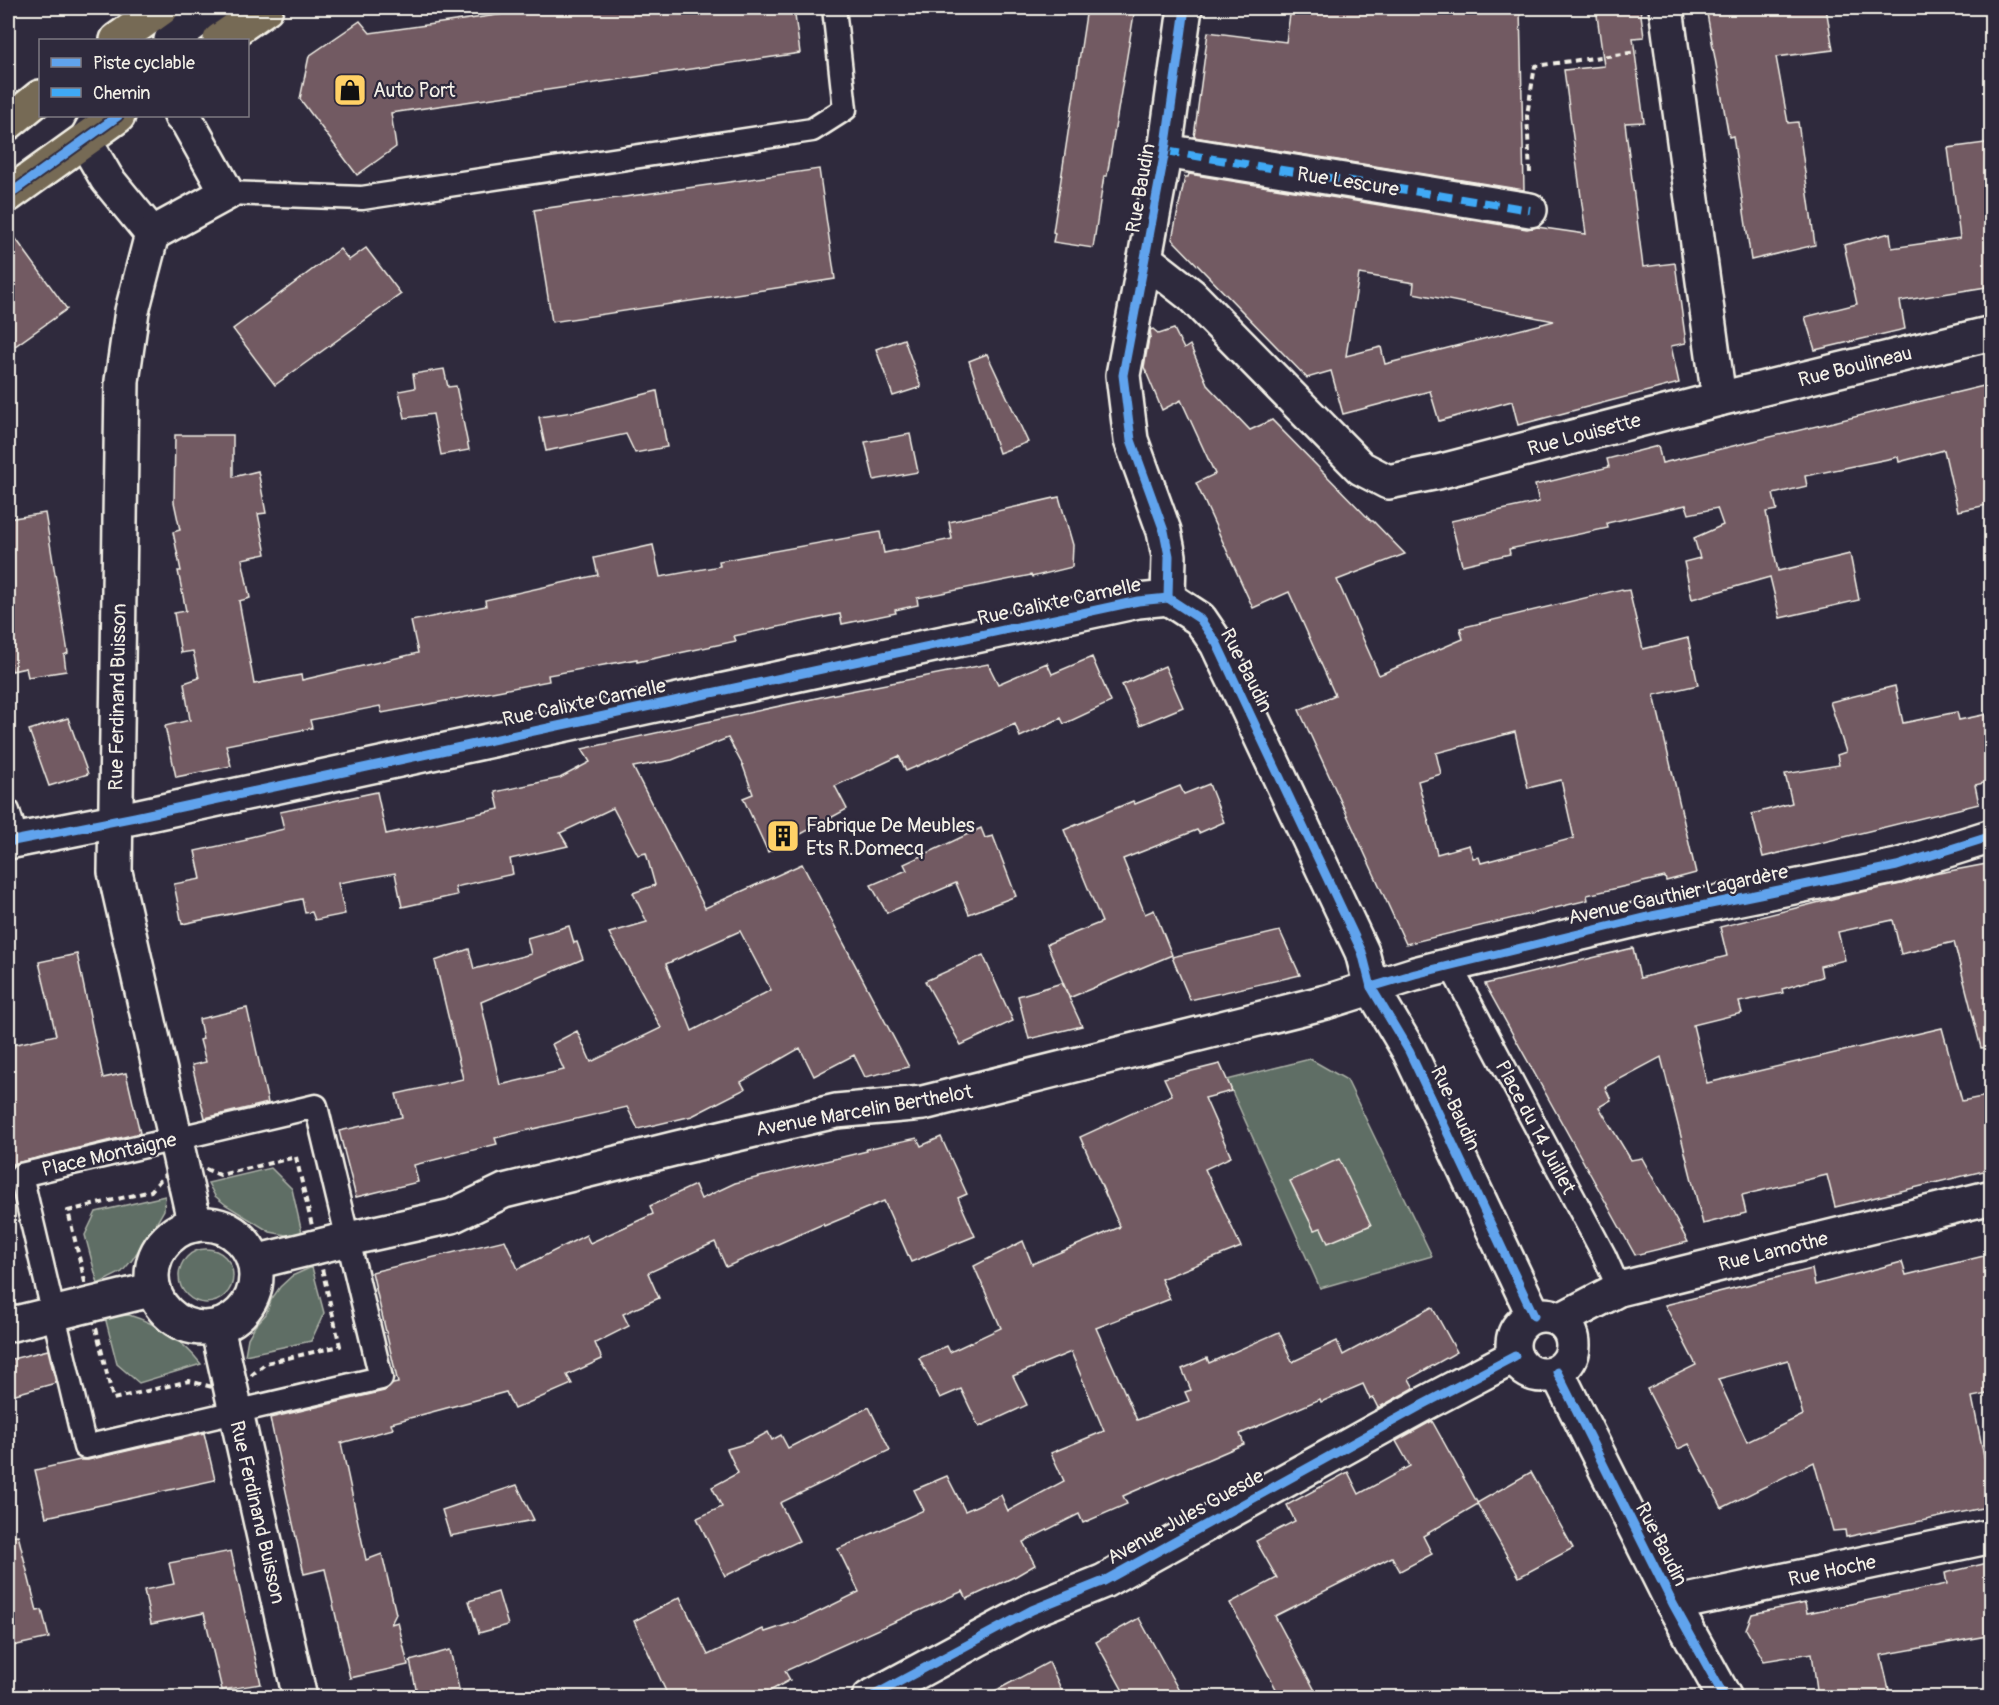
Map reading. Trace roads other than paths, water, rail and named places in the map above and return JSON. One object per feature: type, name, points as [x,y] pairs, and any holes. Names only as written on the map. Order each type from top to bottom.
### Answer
[{"type":"main road","points":[[118,39],[162,8]]},
{"type":"main road","points":[[221,39],[258,12]]},
{"type":"main road","points":[[8,123],[39,99]]},
{"type":"main road","points":[[8,195],[92,128],[116,117]]},
{"type":"street","points":[[172,39],[214,8]]},
{"type":"street","name":"Rue Baudin","points":[[1185,8],[1166,151],[1123,375],[1131,440],[1164,531],[1169,556],[1168,598],[1200,619],[1217,644],[1362,952],[1371,987],[1409,1051],[1547,1318]]},
{"type":"street","points":[[1666,8],[1719,399]]},
{"type":"street","points":[[92,128],[107,179],[152,234],[227,193],[187,121],[182,117]]},
{"type":"street","name":"Rue Lescure","points":[[1166,151],[1530,210]]},
{"type":"street","name":"Rue Ferdinand Buisson","points":[[152,234],[132,311],[123,381],[114,820],[115,872],[195,1225]]},
{"type":"street","name":"Rue Louisette","points":[[1145,259],[1191,294],[1361,468],[1388,482],[1438,472],[1719,399]]},
{"type":"street","name":"Rue Boulineau","points":[[1719,399],[1992,333]]},
{"type":"street","name":"Rue Calixte Camelle","points":[[11,831],[114,820],[1138,601],[1168,598]]},
{"type":"street","name":"Avenue Gauthier Lagardère","points":[[1371,987],[1450,965],[1652,916],[1897,866],[1992,836]]},
{"type":"street","name":"Avenue Marcelin Berthelot","points":[[255,1262],[452,1216],[504,1191],[654,1153],[836,1111],[923,1103],[1326,1002],[1371,987]]},
{"type":"street","name":"Rue Lamothe","points":[[1547,1318],[1619,1289],[1992,1197]]},
{"type":"street","points":[[209,1224],[224,1228],[238,1236],[248,1248],[255,1262],[256,1278],[253,1295],[244,1309],[232,1320],[217,1327],[201,1328],[185,1324],[171,1316],[161,1305],[154,1289],[152,1273],[156,1257],[165,1243],[178,1232],[195,1225],[209,1224]]},
{"type":"street","points":[[8,1325],[154,1289]]},
{"type":"street","points":[[1547,1318],[1568,1327],[1573,1347],[1571,1357],[1557,1372],[1532,1373],[1525,1369],[1515,1356],[1514,1336],[1525,1321],[1547,1318]]},
{"type":"street","name":"Rue Ferdinand Buisson","points":[[217,1327],[300,1698]]},
{"type":"street","name":"Avenue Jules Guesde","points":[[869,1698],[1032,1610],[1104,1581],[1515,1356]]},
{"type":"street","name":"Rue Baudin","points":[[1557,1372],[1673,1604],[1725,1698]]},
{"type":"street","name":"Rue Hoche","points":[[1673,1604],[1992,1536]]},
{"type":"lane","points":[[227,193],[362,198],[812,130],[845,109],[834,8]]},
{"type":"lane","name":"Place du 14 Juillet","points":[[1450,965],[1604,1256],[1619,1289]]},
{"type":"lane","name":"Place Montaigne","points":[[316,1106],[332,1243],[381,1378],[234,1402],[85,1448],[21,1175],[177,1148],[316,1106]]},
{"type":"place","name":"Auto Port","points":[[350,90]]},
{"type":"place","name":"Fabrique De Meubles Ets R.Domecq","points":[[783,836]]}]
